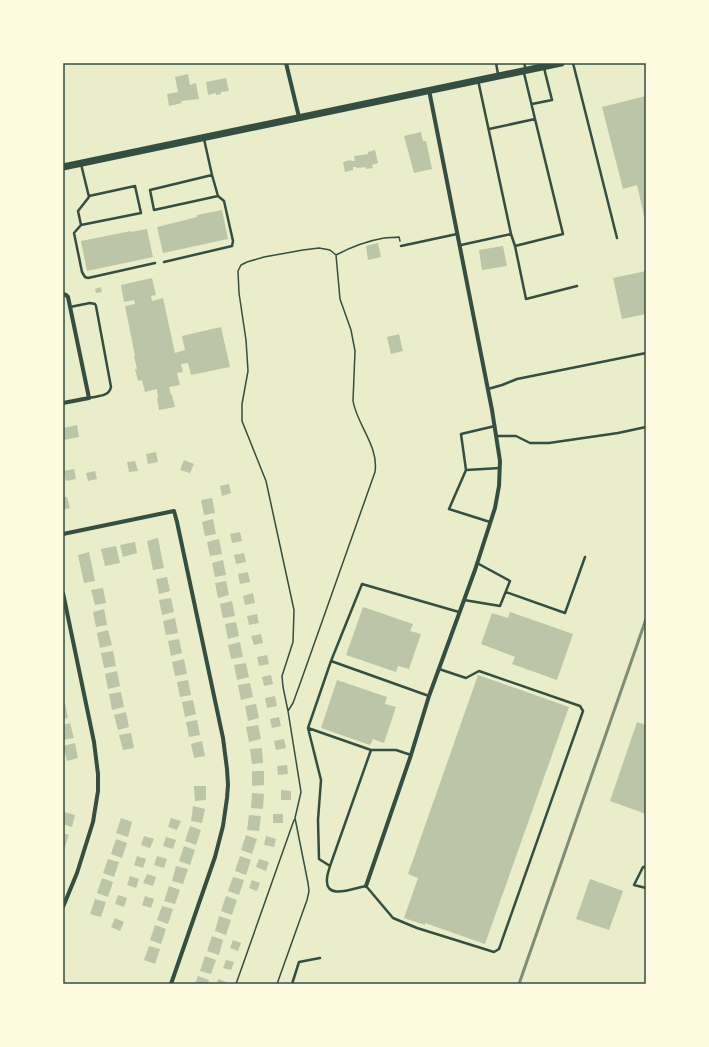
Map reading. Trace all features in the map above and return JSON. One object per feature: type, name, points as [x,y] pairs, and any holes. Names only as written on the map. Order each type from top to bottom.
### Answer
[{"type":"main road","points":[[63,167],[498,76],[524,68],[560,63]]},
{"type":"street","points":[[286,63],[299,117]]},
{"type":"street","points":[[366,886],[411,755],[429,696],[477,563],[495,508],[499,486],[500,468],[497,436],[461,245],[429,90]]},
{"type":"street","points":[[63,294],[67,296],[70,307],[89,398],[63,404]]},
{"type":"street","points":[[63,534],[174,512],[223,738],[228,785],[226,813],[220,840],[171,984]]},
{"type":"street","points":[[63,593],[97,758],[98,780],[96,808],[90,835],[63,907]]},
{"type":"lane","points":[[496,63],[498,76]]},
{"type":"lane","points":[[573,63],[617,238]]},
{"type":"lane","points":[[532,104],[552,100],[544,66]]},
{"type":"lane","points":[[515,246],[563,234],[524,68]]},
{"type":"lane","points":[[478,80],[526,298],[576,286]]},
{"type":"lane","points":[[489,129],[535,119]]},
{"type":"lane","points":[[164,262],[230,247],[233,244],[224,201],[218,196],[203,137]]},
{"type":"lane","points":[[81,163],[89,196],[87,201],[78,211],[81,225]]},
{"type":"lane","points":[[212,176],[150,190],[154,210],[218,196]]},
{"type":"lane","points":[[89,196],[135,186],[141,213],[81,225],[74,233],[84,277],[88,278],[155,264]]},
{"type":"lane","points":[[401,246],[458,234]]},
{"type":"lane","points":[[461,245],[511,234]]},
{"type":"lane","points":[[70,307],[90,303],[95,304],[96,306],[112,387],[107,394],[89,398]]},
{"type":"lane","points":[[488,389],[517,379],[646,353]]},
{"type":"lane","points":[[490,522],[449,509],[466,470],[461,434],[495,426]]},
{"type":"lane","points":[[497,436],[516,436],[530,443],[549,443],[646,427]]},
{"type":"lane","points":[[466,470],[500,468]]},
{"type":"lane","points":[[506,592],[565,614],[585,557]]},
{"type":"lane","points":[[464,600],[500,606],[510,581],[477,563]]},
{"type":"lane","points":[[330,866],[319,859],[318,820],[321,780],[308,728],[331,661],[362,584],[459,612]]},
{"type":"lane","points":[[331,661],[429,696]]},
{"type":"lane","points":[[371,750],[330,866],[326,880],[328,886],[336,893],[366,886],[393,918],[417,928],[494,952],[499,949],[583,711],[580,706],[479,671],[466,678],[439,669]]},
{"type":"lane","points":[[308,728],[371,750],[396,750],[411,755]]},
{"type":"lane","points":[[646,867],[643,866],[634,885],[646,888]]},
{"type":"lane","points":[[292,984],[299,962],[320,958]]},
{"type":"path","points":[[336,255],[347,249],[367,242],[386,238],[399,238],[401,246]]},
{"type":"path","points":[[236,984],[295,818],[301,792],[288,711],[282,687],[282,676],[293,642],[295,629],[294,610],[266,481],[242,421],[242,404],[248,372],[238,271],[241,265],[264,257],[319,248],[330,250],[336,255],[340,300],[351,330],[355,351],[354,408],[373,451],[376,465],[375,472],[302,681],[288,711]]},
{"type":"path","points":[[277,984],[304,907],[308,891],[308,883],[295,818]]},
{"type":"building","points":[[188,74],[190,85],[196,83],[199,99],[181,101],[182,103],[169,106],[167,94],[178,92],[175,77]]},
{"type":"building","points":[[226,78],[229,91],[221,92],[221,94],[216,95],[216,93],[208,95],[206,82]]},
{"type":"building","points":[[646,96],[645,220],[637,185],[623,189],[602,107]]},
{"type":"building","points":[[421,132],[423,141],[426,141],[432,169],[414,173],[404,136]]},
{"type":"building","points":[[375,150],[378,163],[372,165],[373,168],[366,169],[366,167],[353,167],[353,170],[345,172],[343,162],[351,160],[355,161],[354,156],[368,154],[368,152]]},
{"type":"building","points":[[222,210],[228,239],[163,253],[157,227],[197,217],[197,215]]},
{"type":"building","points":[[147,229],[153,257],[87,271],[81,241]]},
{"type":"building","points":[[378,243],[381,257],[368,260],[366,246]]},
{"type":"building","points":[[503,246],[507,266],[482,270],[479,250]]},
{"type":"building","points":[[646,271],[646,314],[622,319],[613,278]]},
{"type":"building","points":[[152,278],[156,295],[151,296],[152,301],[163,298],[175,353],[185,350],[182,336],[221,327],[230,367],[191,375],[188,363],[181,364],[183,372],[177,373],[180,385],[169,387],[175,407],[159,410],[157,389],[145,392],[142,380],[138,381],[135,369],[137,369],[135,356],[125,306],[135,304],[134,300],[124,302],[121,285]]},
{"type":"building","points":[[101,287],[102,292],[96,293],[95,289]]},
{"type":"building","points":[[399,334],[403,351],[391,354],[387,337]]},
{"type":"building","points":[[77,425],[79,437],[64,440],[63,428]]},
{"type":"building","points":[[156,452],[158,462],[148,464],[146,454]]},
{"type":"building","points":[[184,460],[194,464],[190,473],[180,470]]},
{"type":"building","points":[[135,461],[138,471],[129,472],[127,462]]},
{"type":"building","points":[[74,469],[76,479],[66,481],[64,471]]},
{"type":"building","points":[[95,471],[97,479],[88,481],[86,473]]},
{"type":"building","points":[[229,484],[231,493],[222,496],[220,486]]},
{"type":"building","points":[[63,497],[67,497],[70,508],[63,510]]},
{"type":"building","points":[[212,498],[215,513],[204,515],[201,500]]},
{"type":"building","points":[[213,519],[216,534],[205,536],[202,522]]},
{"type":"building","points":[[240,532],[242,541],[232,543],[230,534]]},
{"type":"building","points":[[158,538],[164,568],[153,570],[147,541]]},
{"type":"building","points":[[219,539],[222,554],[210,556],[207,542]]},
{"type":"building","points":[[135,542],[137,553],[123,557],[120,545]]},
{"type":"building","points":[[116,546],[120,563],[105,566],[101,549]]},
{"type":"building","points":[[89,552],[95,581],[84,583],[78,555]]},
{"type":"building","points":[[244,553],[246,562],[236,564],[234,555]]},
{"type":"building","points":[[223,560],[226,575],[215,577],[212,563]]},
{"type":"building","points":[[248,572],[250,582],[240,584],[238,574]]},
{"type":"building","points":[[167,577],[170,591],[159,594],[156,579]]},
{"type":"building","points":[[226,581],[229,595],[218,598],[215,583]]},
{"type":"building","points":[[103,588],[106,603],[95,605],[91,590]]},
{"type":"building","points":[[253,593],[255,603],[245,605],[243,596]]},
{"type":"building","points":[[171,598],[174,612],[162,615],[159,600]]},
{"type":"building","points":[[232,601],[235,616],[223,618],[220,604]]},
{"type":"building","points":[[363,607],[413,624],[410,631],[421,634],[409,669],[398,666],[396,672],[346,655]]},
{"type":"building","points":[[104,609],[107,625],[96,627],[93,612]]},
{"type":"building","points":[[510,612],[573,634],[557,680],[512,664],[515,657],[481,644],[492,613],[508,618]]},
{"type":"building","points":[[257,614],[259,623],[249,625],[247,616]]},
{"type":"building","points":[[175,618],[178,633],[166,635],[163,621]]},
{"type":"building","points":[[236,622],[239,636],[228,639],[225,624]]},
{"type":"building","points":[[108,630],[112,645],[100,648],[97,633]]},
{"type":"building","points":[[261,634],[263,643],[254,645],[251,636]]},
{"type":"building","points":[[179,639],[182,653],[171,656],[168,641]]},
{"type":"building","points":[[240,642],[243,657],[231,659],[228,645]]},
{"type":"building","points":[[113,651],[116,666],[104,668],[101,653]]},
{"type":"building","points":[[267,655],[269,664],[259,666],[257,657]]},
{"type":"building","points":[[184,659],[187,674],[175,676],[172,662]]},
{"type":"building","points":[[246,663],[249,677],[237,680],[234,665]]},
{"type":"building","points":[[117,671],[120,686],[108,689],[105,674]]},
{"type":"building","points":[[271,675],[273,684],[264,686],[262,677]]},
{"type":"building","points":[[478,675],[569,707],[485,944],[425,923],[425,925],[404,918],[418,878],[408,874]]},
{"type":"building","points":[[188,680],[191,695],[180,697],[177,682]]},
{"type":"building","points":[[337,680],[387,697],[385,704],[396,707],[384,743],[373,739],[370,745],[321,728]]},
{"type":"building","points":[[250,683],[253,697],[241,700],[238,685]]},
{"type":"building","points":[[121,692],[124,707],[112,710],[109,694]]},
{"type":"building","points":[[275,696],[277,706],[267,708],[265,698]]},
{"type":"building","points":[[193,700],[196,714],[185,717],[182,702]]},
{"type":"building","points":[[65,703],[68,718],[63,719],[63,704]]},
{"type":"building","points":[[256,704],[259,718],[248,721],[245,706]]},
{"type":"building","points":[[126,712],[129,727],[118,730],[114,715]]},
{"type":"building","points":[[279,717],[281,726],[272,728],[270,719]]},
{"type":"building","points":[[197,720],[200,735],[189,737],[186,722]]},
{"type":"building","points":[[637,722],[646,725],[646,814],[610,801]]},
{"type":"building","points":[[70,723],[74,738],[63,740],[63,725]]},
{"type":"building","points":[[258,725],[261,739],[249,742],[246,727]]},
{"type":"building","points":[[131,733],[134,748],[123,750],[119,735]]},
{"type":"building","points":[[284,739],[286,748],[276,750],[274,741]]},
{"type":"building","points":[[202,741],[205,756],[194,758],[191,744]]},
{"type":"building","points":[[75,743],[78,758],[67,761],[63,746]]},
{"type":"building","points":[[262,748],[263,763],[252,764],[250,749]]},
{"type":"building","points":[[287,765],[288,774],[278,775],[277,766]]},
{"type":"building","points":[[252,771],[264,771],[264,785],[252,786]]},
{"type":"building","points":[[194,786],[206,786],[206,800],[195,801]]},
{"type":"building","points":[[281,790],[291,791],[291,800],[281,800]]},
{"type":"building","points":[[252,793],[264,794],[263,809],[251,808]]},
{"type":"building","points":[[193,806],[205,809],[202,823],[191,821]]},
{"type":"building","points":[[64,812],[75,815],[72,827],[63,824]]},
{"type":"building","points":[[273,814],[283,814],[283,823],[273,823]]},
{"type":"building","points":[[249,815],[261,816],[259,831],[247,830]]},
{"type":"building","points":[[121,818],[132,822],[128,837],[116,833]]},
{"type":"building","points":[[171,818],[181,821],[177,830],[168,827]]},
{"type":"building","points":[[190,826],[201,830],[196,845],[185,841]]},
{"type":"building","points":[[63,833],[69,835],[64,849],[63,849]]},
{"type":"building","points":[[246,835],[257,839],[252,854],[241,850]]},
{"type":"building","points":[[144,836],[154,839],[150,848],[141,845]]},
{"type":"building","points":[[266,836],[276,839],[274,847],[264,845]]},
{"type":"building","points":[[166,837],[176,840],[173,849],[163,846]]},
{"type":"building","points":[[116,839],[127,843],[122,858],[111,854]]},
{"type":"building","points":[[184,846],[195,850],[190,865],[179,861]]},
{"type":"building","points":[[137,856],[146,859],[143,868],[134,865]]},
{"type":"building","points":[[157,856],[167,859],[164,868],[154,865]]},
{"type":"building","points":[[240,856],[251,860],[246,875],[235,871]]},
{"type":"building","points":[[108,859],[119,862],[114,877],[103,873]]},
{"type":"building","points":[[259,859],[269,862],[266,871],[256,867]]},
{"type":"building","points":[[176,866],[188,869],[183,884],[172,881]]},
{"type":"building","points":[[147,874],[156,877],[153,886],[143,883]]},
{"type":"building","points":[[130,876],[139,879],[136,888],[127,885]]},
{"type":"building","points":[[233,877],[244,880],[239,895],[228,891]]},
{"type":"building","points":[[102,878],[113,882],[108,897],[97,893]]},
{"type":"building","points":[[590,879],[623,891],[609,930],[576,919]]},
{"type":"building","points":[[252,880],[260,883],[257,891],[249,888]]},
{"type":"building","points":[[169,886],[180,890],[175,904],[164,901]]},
{"type":"building","points":[[118,895],[127,898],[124,907],[115,904]]},
{"type":"building","points":[[145,896],[154,899],[151,908],[142,905]]},
{"type":"building","points":[[226,896],[237,900],[232,915],[221,911]]},
{"type":"building","points":[[95,899],[106,902],[101,917],[90,914]]},
{"type":"building","points":[[162,906],[173,909],[168,924],[157,920]]},
{"type":"building","points":[[219,916],[231,920],[226,935],[215,931]]},
{"type":"building","points":[[115,918],[124,922],[120,931],[111,927]]},
{"type":"building","points":[[155,925],[166,929],[161,944],[150,940]]},
{"type":"building","points":[[212,936],[223,940],[219,955],[207,951]]},
{"type":"building","points":[[233,940],[241,943],[238,951],[230,948]]},
{"type":"building","points":[[149,946],[160,949],[155,964],[144,960]]},
{"type":"building","points":[[205,956],[216,960],[211,974],[200,971]]},
{"type":"building","points":[[226,960],[234,962],[231,970],[223,968]]},
{"type":"building","points":[[198,976],[209,980],[208,984],[195,984]]},
{"type":"building","points":[[218,979],[226,982],[226,984],[217,984]]},
{"type":"railway","points":[[519,984],[646,619]]}]
